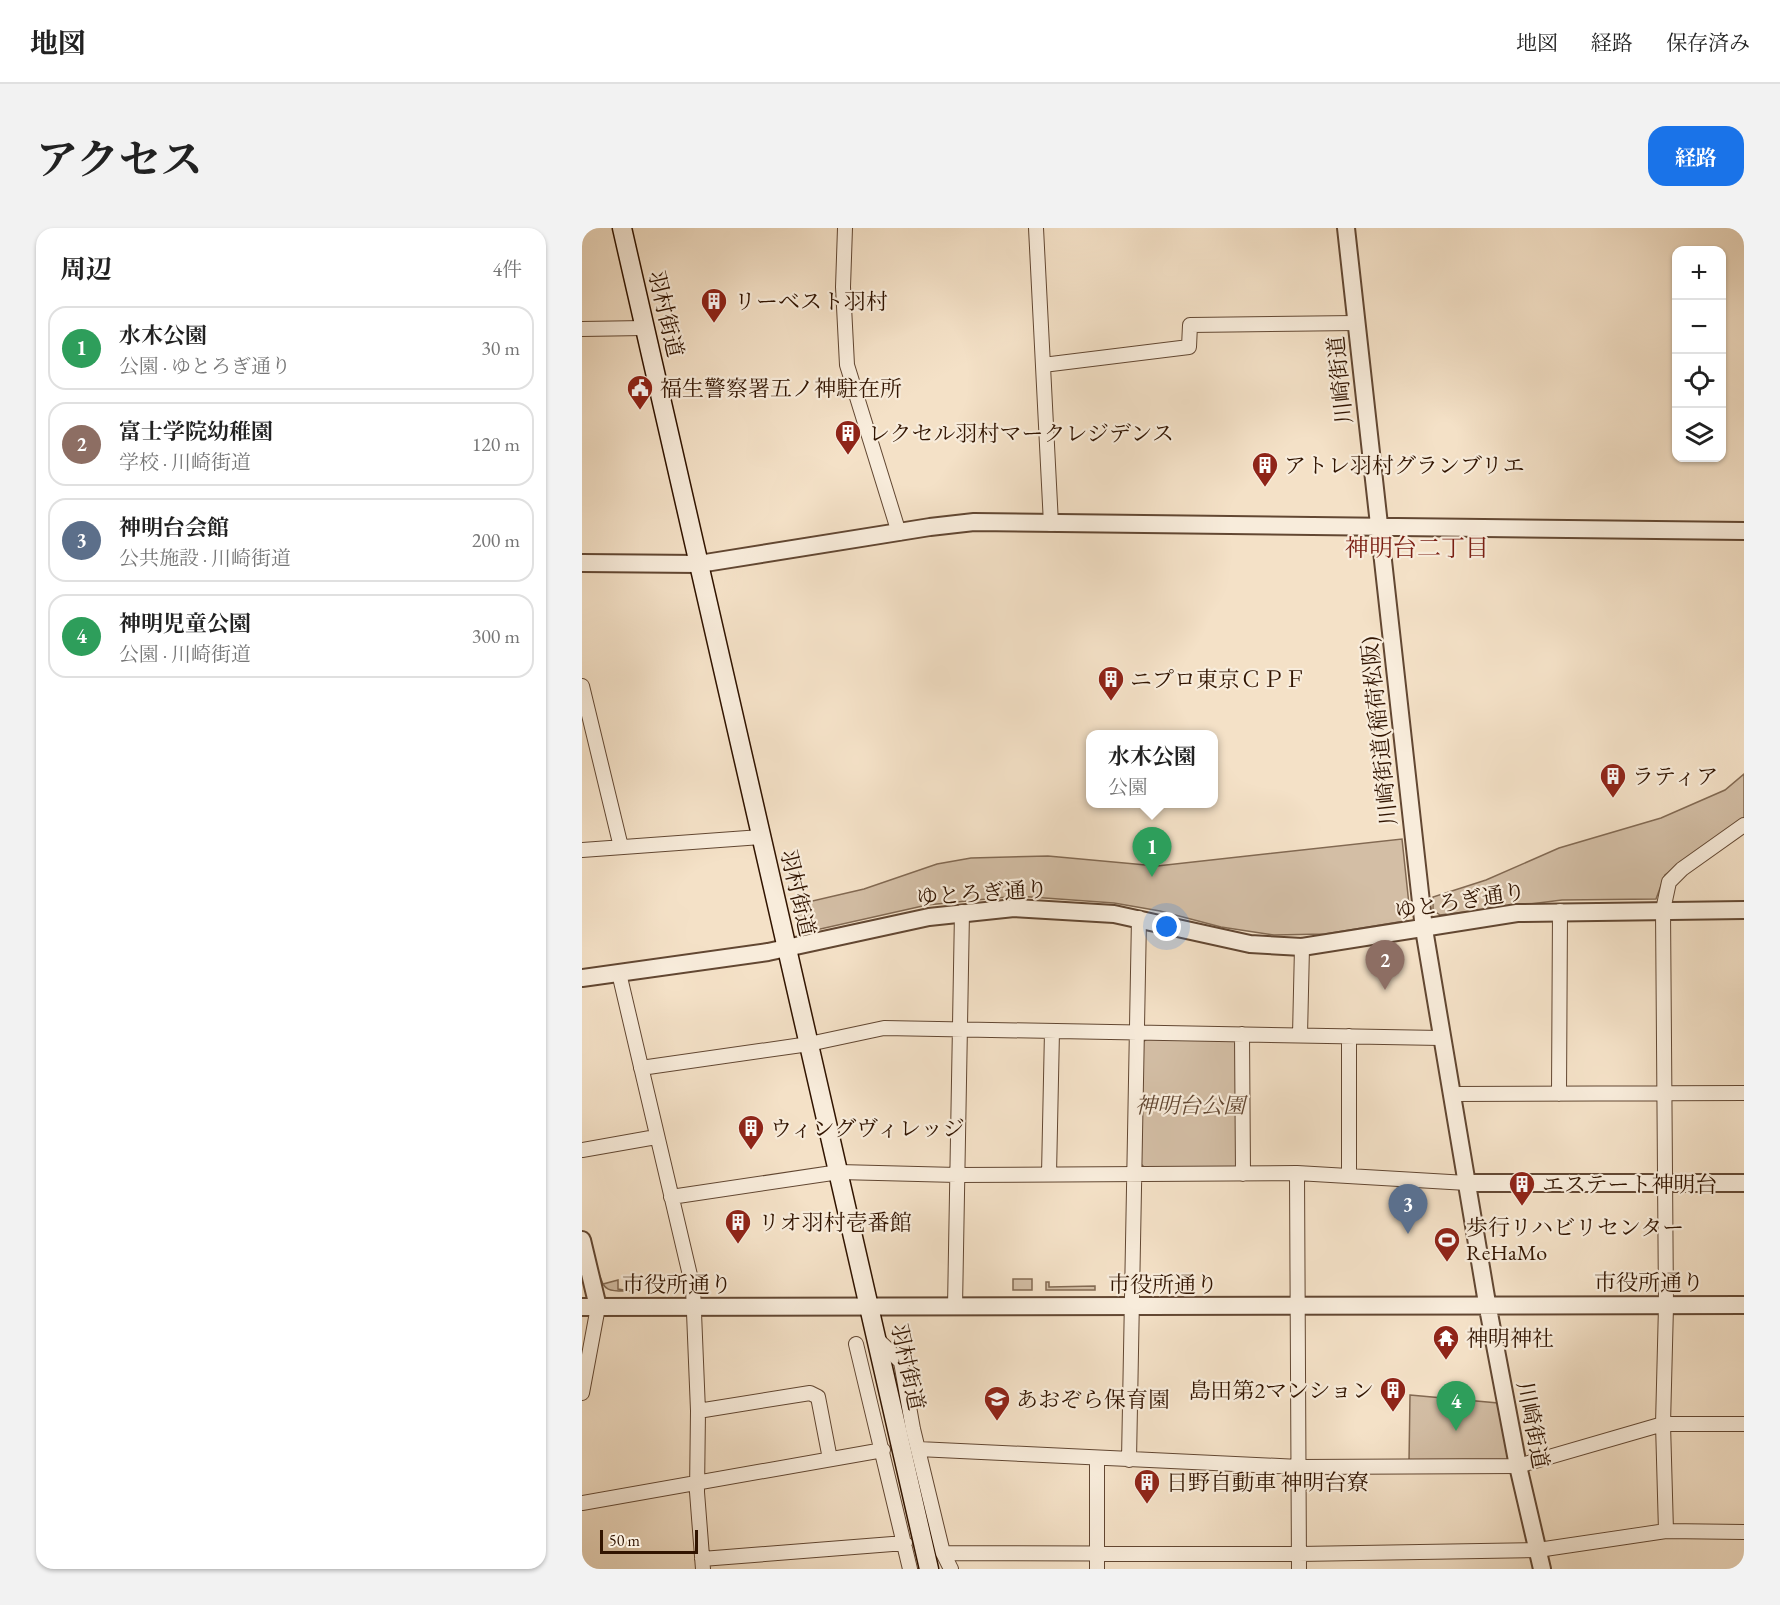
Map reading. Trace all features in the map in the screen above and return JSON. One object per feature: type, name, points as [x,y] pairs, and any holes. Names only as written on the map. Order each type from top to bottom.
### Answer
[{"type":"main road","name":"羽村街道","points":[[622,228],[930,1569]]},
{"type":"street","points":[[845,228],[843,287],[847,365],[898,533]]},
{"type":"street","points":[[1036,228],[1051,524]]},
{"type":"street","name":"川崎街道","points":[[1346,228],[1379,528]]},
{"type":"street","points":[[1043,366],[1189,347],[1190,325],[1356,323]]},
{"type":"street","points":[[582,329],[644,328]]},
{"type":"street","points":[[582,563],[699,564],[963,523],[1744,531]]},
{"type":"street","name":"川崎街道(稲荷松阪)","points":[[1379,528],[1424,929]]},
{"type":"street","points":[[582,686],[621,847]]},
{"type":"street","points":[[1666,1531],[1663,1424],[1665,1184],[1663,910],[1669,882],[1682,869],[1744,825]]},
{"type":"street","points":[[582,850],[761,837]]},
{"type":"street","name":"ゆとろぎ通り","points":[[582,978],[786,948],[905,921],[962,912],[1046,908],[1139,918],[1250,944],[1302,947],[1517,913],[1744,910]]},
{"type":"street","points":[[1559,1094],[1560,911]]},
{"type":"street","points":[[955,1306],[962,912]]},
{"type":"street","points":[[1129,1460],[1139,918]]},
{"type":"street","points":[[1424,929],[1440,1038],[1453,1094],[1744,1093]]},
{"type":"street","points":[[1300,1035],[1302,947]]},
{"type":"street","points":[[619,973],[696,1307],[697,1483],[702,1564],[905,1543]]},
{"type":"street","points":[[641,1068],[809,1044],[884,1028],[1440,1038]]},
{"type":"street","points":[[1049,1174],[1052,1031]]},
{"type":"street","points":[[1242,1034],[1243,1174]]},
{"type":"street","points":[[1349,1036],[1349,1176]]},
{"type":"street","name":"川崎街道","points":[[1453,1094],[1487,1304],[1518,1466],[1542,1569]]},
{"type":"street","points":[[582,1150],[656,1137]]},
{"type":"street","points":[[672,1197],[839,1172],[957,1175],[1297,1173],[1467,1183],[1744,1183]]},
{"type":"street","points":[[1297,1173],[1299,1569]]},
{"type":"street","points":[[582,1240],[590,1307],[582,1393]]},
{"type":"street","name":"市役所通り","points":[[590,1307],[1744,1305]]},
{"type":"street","points":[[877,1339],[900,1362],[943,1553],[951,1569]]},
{"type":"street","points":[[856,1344],[910,1569]]},
{"type":"street","points":[[698,1411],[810,1393],[818,1397],[830,1459]]},
{"type":"street","points":[[918,1449],[1299,1467],[1518,1466],[1663,1424],[1744,1424]]},
{"type":"street","points":[[582,1503],[883,1450]]},
{"type":"street","points":[[1097,1458],[1097,1569]]},
{"type":"street","points":[[943,1553],[1299,1554],[1538,1550],[1666,1531],[1744,1532]]},
{"type":"green space","points":[[1744,774],[1744,820],[1665,875],[1656,899],[1562,900],[1440,915],[1433,910],[1433,897],[1486,880],[1559,848],[1661,818],[1725,790]]},
{"type":"green space","points":[[1402,839],[1410,914],[1405,921],[1325,934],[1274,935],[1221,927],[1160,911],[1114,903],[1017,896],[927,905],[807,932],[801,928],[795,905],[864,889],[937,864],[971,858],[1048,856],[1157,866]]},
{"type":"green space","name":"神明台公園","points":[[1147,1039],[1233,1039],[1238,1045],[1238,1164],[1234,1171],[1146,1169],[1141,1164],[1143,1042]]},
{"type":"green space","points":[[599,1274],[603,1284],[618,1280],[618,1289],[630,1291],[614,1291],[606,1288],[603,1285]]},
{"type":"green space","points":[[1013,1279],[1032,1279],[1032,1290],[1013,1290]]},
{"type":"green space","points":[[1046,1282],[1049,1282],[1049,1287],[1095,1286],[1095,1290],[1046,1290]]},
{"type":"green space","points":[[1410,1395],[1498,1403],[1508,1459],[1506,1463],[1409,1462]]},
{"type":"place","name":"リーベスト羽村","points":[[714,324]]},
{"type":"place","name":"福生警察署五ノ神駐在所","points":[[640,411]]},
{"type":"place","name":"レクセル羽村マークレジデンス","points":[[848,456]]},
{"type":"place","name":"アトレ羽村グランブリエ","points":[[1265,488]]},
{"type":"place","name":"ニプロ東京ＣＰＦ","points":[[1111,702]]},
{"type":"place","name":"ラティア","points":[[1613,799]]},
{"type":"place","name":"水木公園","points":[[1152,877]]},
{"type":"place","name":"富士学院幼稚園","points":[[1385,990]]},
{"type":"place","name":"ウィングヴィレッジ","points":[[751,1151]]},
{"type":"place","name":"エステート神明台","points":[[1522,1207]]},
{"type":"place","name":"神明台会館","points":[[1408,1234]]},
{"type":"place","name":"リオ羽村壱番館","points":[[738,1245]]},
{"type":"place","name":"歩行リハビリセンター ReHaMo","points":[[1447,1263]]},
{"type":"place","name":"神明神社","points":[[1446,1361]]},
{"type":"place","name":"島田第2マンション","points":[[1393,1413]]},
{"type":"place","name":"あおぞら保育園","points":[[997,1422]]},
{"type":"place","name":"神明児童公園","points":[[1456,1431]]},
{"type":"place","name":"日野自動車 神明台寮","points":[[1147,1505]]},
{"type":"district","name":"神明台二丁目","points":[[1417,547]]}]
